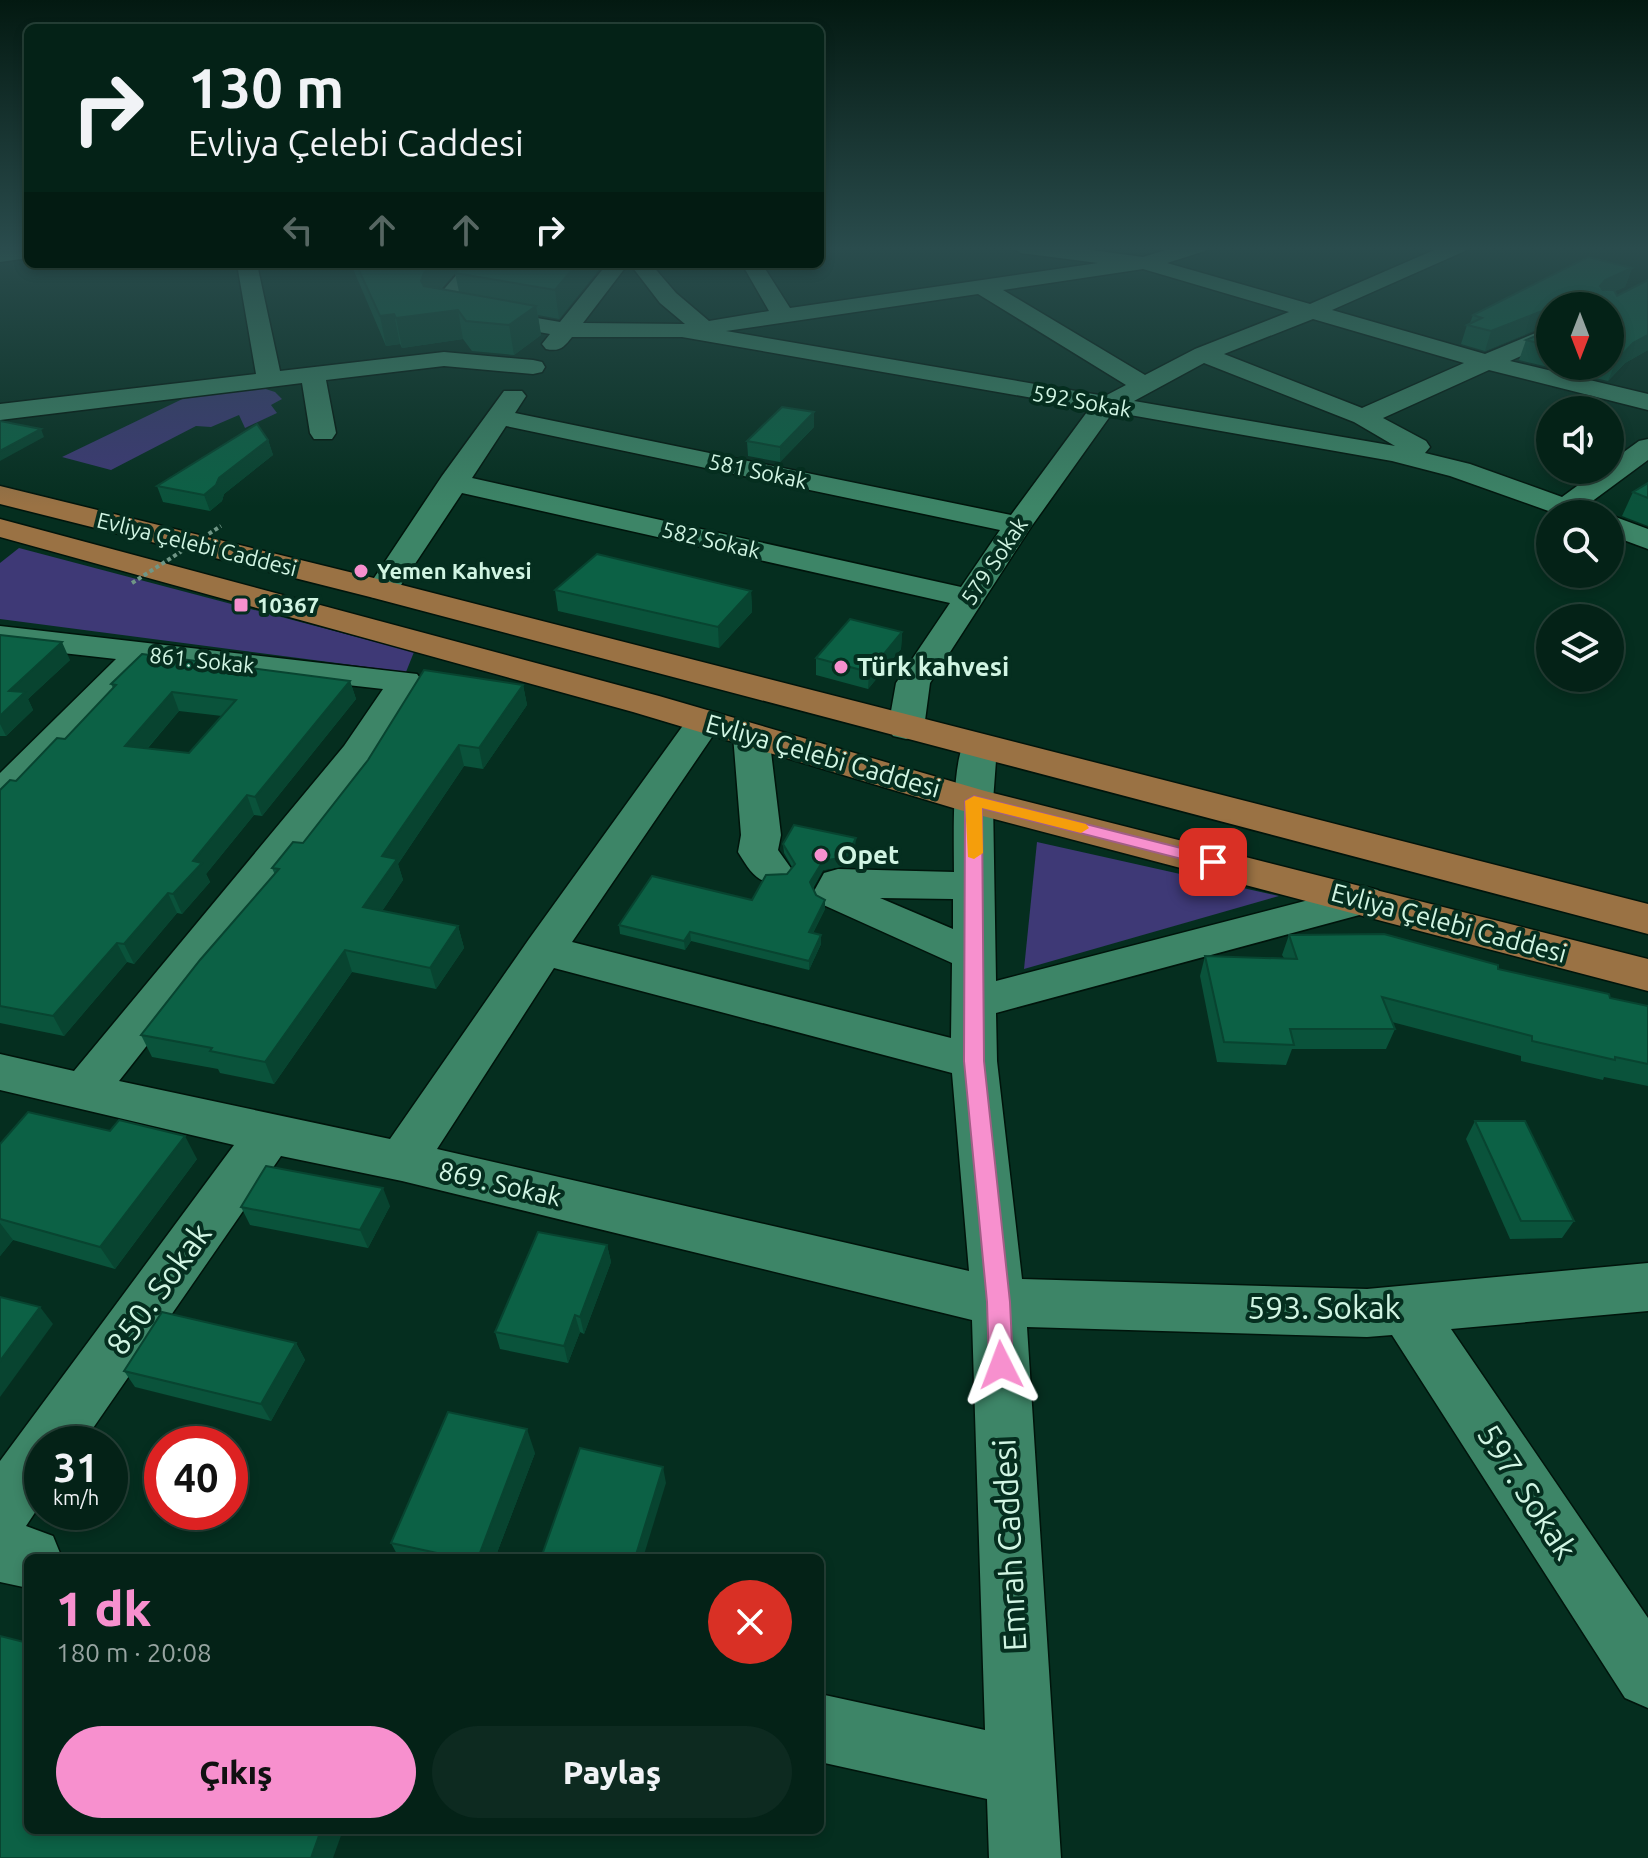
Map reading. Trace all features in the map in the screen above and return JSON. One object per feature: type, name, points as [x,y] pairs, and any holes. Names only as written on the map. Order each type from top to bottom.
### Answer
[{"type":"main road","name":"Evliya Çelebi Caddesi","points":[[0,495],[382,590],[1648,919]]},
{"type":"main road","name":"Evliya Çelebi Caddesi","points":[[2,530],[705,721],[974,801],[1648,975]]},
{"type":"main road","points":[[2,530],[158,555],[287,592],[319,598],[382,590]]},
{"type":"street","points":[[260,334],[269,379]]},
{"type":"street","points":[[382,590],[452,482],[533,367],[564,334]]},
{"type":"street","name":"592 Sokak","points":[[717,334],[1105,406],[1392,453],[1460,470],[1546,500]]},
{"type":"street","points":[[1059,334],[1142,384]]},
{"type":"street","points":[[1105,406],[1203,354],[1255,334]]},
{"type":"street","points":[[1386,334],[1648,402]]},
{"type":"street","points":[[1363,417],[1536,340]]},
{"type":"street","points":[[1203,354],[1363,417],[1460,470]]},
{"type":"street","points":[[0,412],[444,359],[533,367]]},
{"type":"street","points":[[313,374],[323,433]]},
{"type":"street","name":"579 Sokak","points":[[906,728],[913,683],[1018,525],[1105,406]]},
{"type":"street","name":"581 Sokak","points":[[498,417],[1018,525]]},
{"type":"street","points":[[1587,500],[1648,447]]},
{"type":"street","name":"582 Sokak","points":[[452,482],[969,598]]},
{"type":"street","points":[[1624,530],[1648,540]]},
{"type":"street","name":"861. Sokak","points":[[0,636],[140,654],[405,681],[358,753],[84,1091]]},
{"type":"street","points":[[0,794],[140,654]]},
{"type":"street","points":[[402,1161],[544,950],[705,721]]},
{"type":"street","points":[[751,735],[761,835],[758,852],[773,871]]},
{"type":"street","name":"Emrah Caddesi","points":[[979,747],[974,801],[974,1061],[998,1302],[1025,1858]]},
{"type":"street","points":[[974,886],[835,888],[975,980],[1363,900]]},
{"type":"street","points":[[544,950],[974,1061]]},
{"type":"street","name":"869. Sokak","points":[[0,1072],[402,1161],[998,1302]]},
{"type":"street","name":"850. Sokak","points":[[61,1426],[269,1134]]},
{"type":"street","name":"593. Sokak","points":[[998,1302],[1367,1313],[1648,1287]]},
{"type":"street","name":"597. Sokak","points":[[1406,1309],[1648,1675]]},
{"type":"street","points":[[0,1511],[24,1477]]},
{"type":"street","points":[[0,1551],[24,1556]]},
{"type":"street","points":[[824,1729],[1022,1772]]},
{"type":"path","points":[[132,583],[221,526]]},
{"type":"shaded area","points":[[253,385],[275,392],[282,399],[271,405],[277,413],[245,428],[239,415],[211,427],[196,426],[111,470],[62,457],[199,391]]},
{"type":"shaded area","points":[[19,548],[414,652],[406,672],[0,619],[0,563]]},
{"type":"shaded area","points":[[1037,842],[1279,896],[1024,969]]},
{"type":"building","points":[[1624,334],[1648,334],[1648,335],[1624,353]]},
{"type":"building","points":[[782,407],[814,412],[780,447],[747,441]]},
{"type":"building","points":[[0,421],[41,429],[0,451]]},
{"type":"building","points":[[257,424],[268,440],[219,478],[204,495],[157,486]]},
{"type":"building","points":[[1648,483],[1648,498],[1633,492]]},
{"type":"building","points":[[597,554],[751,591],[718,627],[555,590]]},
{"type":"building","points":[[850,619],[902,632],[869,672],[816,658]]},
{"type":"building","points":[[0,635],[62,642],[9,691],[25,692],[0,716]]},
{"type":"building","points":[[142,654],[350,681],[255,797],[247,795],[193,861],[202,863],[173,894],[168,893],[124,944],[117,943],[53,1016],[0,1006],[0,790],[10,780],[16,781],[57,738],[65,739],[116,685],[111,684]],"holes":[[[172,692],[236,700],[189,753],[125,746]]]},
{"type":"building","points":[[424,670],[523,685],[479,748],[459,745],[382,856],[397,859],[363,907],[458,926],[430,968],[345,950],[265,1062],[210,1051],[212,1048],[141,1035],[200,960],[279,869],[272,868],[293,842],[303,843],[368,760]]},
{"type":"building","points":[[794,825],[856,838],[846,857],[823,861],[810,882],[816,895],[825,900],[809,932],[821,935],[809,961],[690,932],[684,941],[619,925],[652,876],[752,900],[766,875],[787,874],[795,864],[783,844]]},
{"type":"building","points":[[1384,934],[1498,965],[1498,969],[1648,1006],[1648,1064],[1615,1057],[1615,1060],[1532,1041],[1532,1036],[1382,997],[1395,1029],[1290,1029],[1294,1045],[1224,1042],[1205,956],[1297,959],[1289,935]]},
{"type":"building","points":[[28,1112],[110,1131],[119,1120],[185,1136],[100,1247],[0,1219],[0,1144]]},
{"type":"building","points":[[1475,1121],[1525,1121],[1574,1221],[1521,1221]]},
{"type":"building","points":[[266,1166],[383,1188],[360,1230],[241,1207]]},
{"type":"building","points":[[538,1232],[607,1245],[580,1317],[575,1315],[564,1346],[495,1332]]},
{"type":"building","points":[[0,1297],[40,1307],[0,1361]]},
{"type":"building","points":[[162,1312],[296,1343],[261,1404],[124,1371]]},
{"type":"building","points":[[448,1412],[527,1429],[480,1554],[442,1554],[391,1543]]},
{"type":"building","points":[[580,1448],[663,1467],[636,1554],[542,1554]]},
{"type":"building","points":[[0,1636],[24,1642],[24,1834],[320,1834],[311,1858],[0,1858]]},
{"type":"slow traffic","points":[[974,853],[974,801],[1081,828]]},
{"type":"place","name":"Yemen Kahvesi","points":[[361,571]]},
{"type":"place","name":"10367","points":[[241,605]]},
{"type":"place","name":"Türk kahvesi","points":[[841,667]]},
{"type":"place","name":"Opet","points":[[821,855]]},
{"type":"route","points":[[1001,1365],[998,1302],[974,1061],[974,801],[1213,862]]}]
